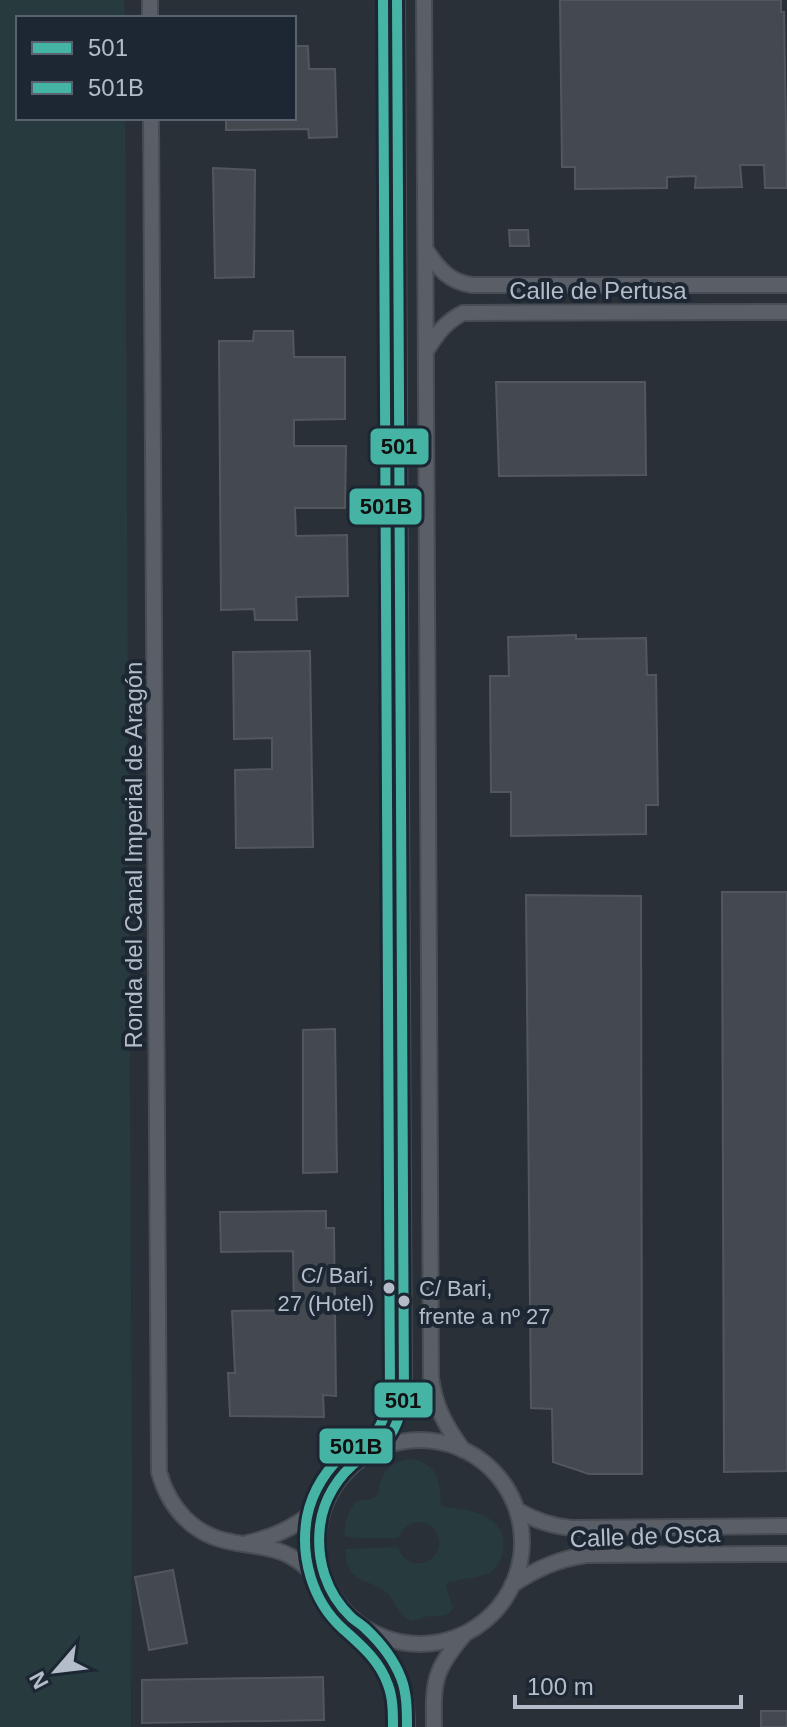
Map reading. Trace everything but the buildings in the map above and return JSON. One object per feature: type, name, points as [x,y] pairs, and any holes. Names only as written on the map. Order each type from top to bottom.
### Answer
[{"type":"street","points":[[380,1448],[397,1422],[404,1384],[397,0]]},
{"type":"street","points":[[424,0],[431,1377],[439,1411],[463,1450]]},
{"type":"street","name":"Ronda del Canal Imperial de Aragón","points":[[151,120],[158,1457],[163,1487],[185,1519],[217,1539],[286,1554],[308,1568],[331,1592]]},
{"type":"street","name":"Calle de Pertusa","points":[[425,249],[447,276],[461,284],[787,285]]},
{"type":"street","name":"Calle de Pertusa","points":[[426,351],[440,329],[463,313],[787,312]]},
{"type":"street","points":[[414,1440],[447,1444],[463,1450],[481,1460],[496,1475],[517,1510],[522,1536],[520,1561],[512,1586],[492,1614],[464,1634],[444,1641],[413,1643],[383,1637],[351,1618],[331,1592],[322,1569],[318,1546],[320,1522],[327,1499],[349,1468],[380,1448],[414,1440]]},
{"type":"street","points":[[243,1544],[271,1537],[295,1526],[327,1499]]},
{"type":"street","name":"Calle de Osca","points":[[517,1510],[546,1524],[571,1528],[787,1526]]},
{"type":"street","name":"Calle de Osca","points":[[512,1586],[531,1572],[586,1555],[787,1554]]},
{"type":"street","points":[[365,1628],[385,1651],[401,1679],[406,1695],[407,1727]]},
{"type":"street","points":[[434,1727],[434,1691],[439,1668],[464,1634]]},
{"type":"green space","points":[[0,0],[124,0],[125,16],[16,16],[16,120],[125,120],[131,1727],[0,1727]]},
{"type":"green space","points":[[413,1459],[429,1466],[437,1476],[441,1506],[474,1512],[500,1529],[503,1551],[491,1572],[448,1582],[446,1586],[453,1608],[451,1611],[411,1621],[386,1592],[352,1573],[345,1549],[398,1547],[407,1560],[423,1563],[433,1557],[439,1548],[436,1532],[422,1522],[405,1528],[398,1538],[344,1536],[355,1504],[376,1496],[382,1478],[392,1466]]},
{"type":"transit line","name":"501B","points":[[383,0],[390,1396],[374,1435],[340,1457],[317,1489],[309,1507],[305,1547],[311,1578],[323,1605],[369,1654],[385,1676],[392,1700],[393,1727]]},
{"type":"transit line","name":"501","points":[[397,0],[404,1397],[398,1421],[389,1437],[380,1448],[352,1465],[333,1489],[324,1507],[319,1539],[321,1563],[329,1587],[342,1608],[381,1645],[398,1671],[406,1696],[407,1727]]},
{"type":"place","name":"C/ Bari, 27 (Hotel)","points":[[389,1288]]},
{"type":"place","name":"C/ Bari, frente a nº 27","points":[[404,1301]]}]
